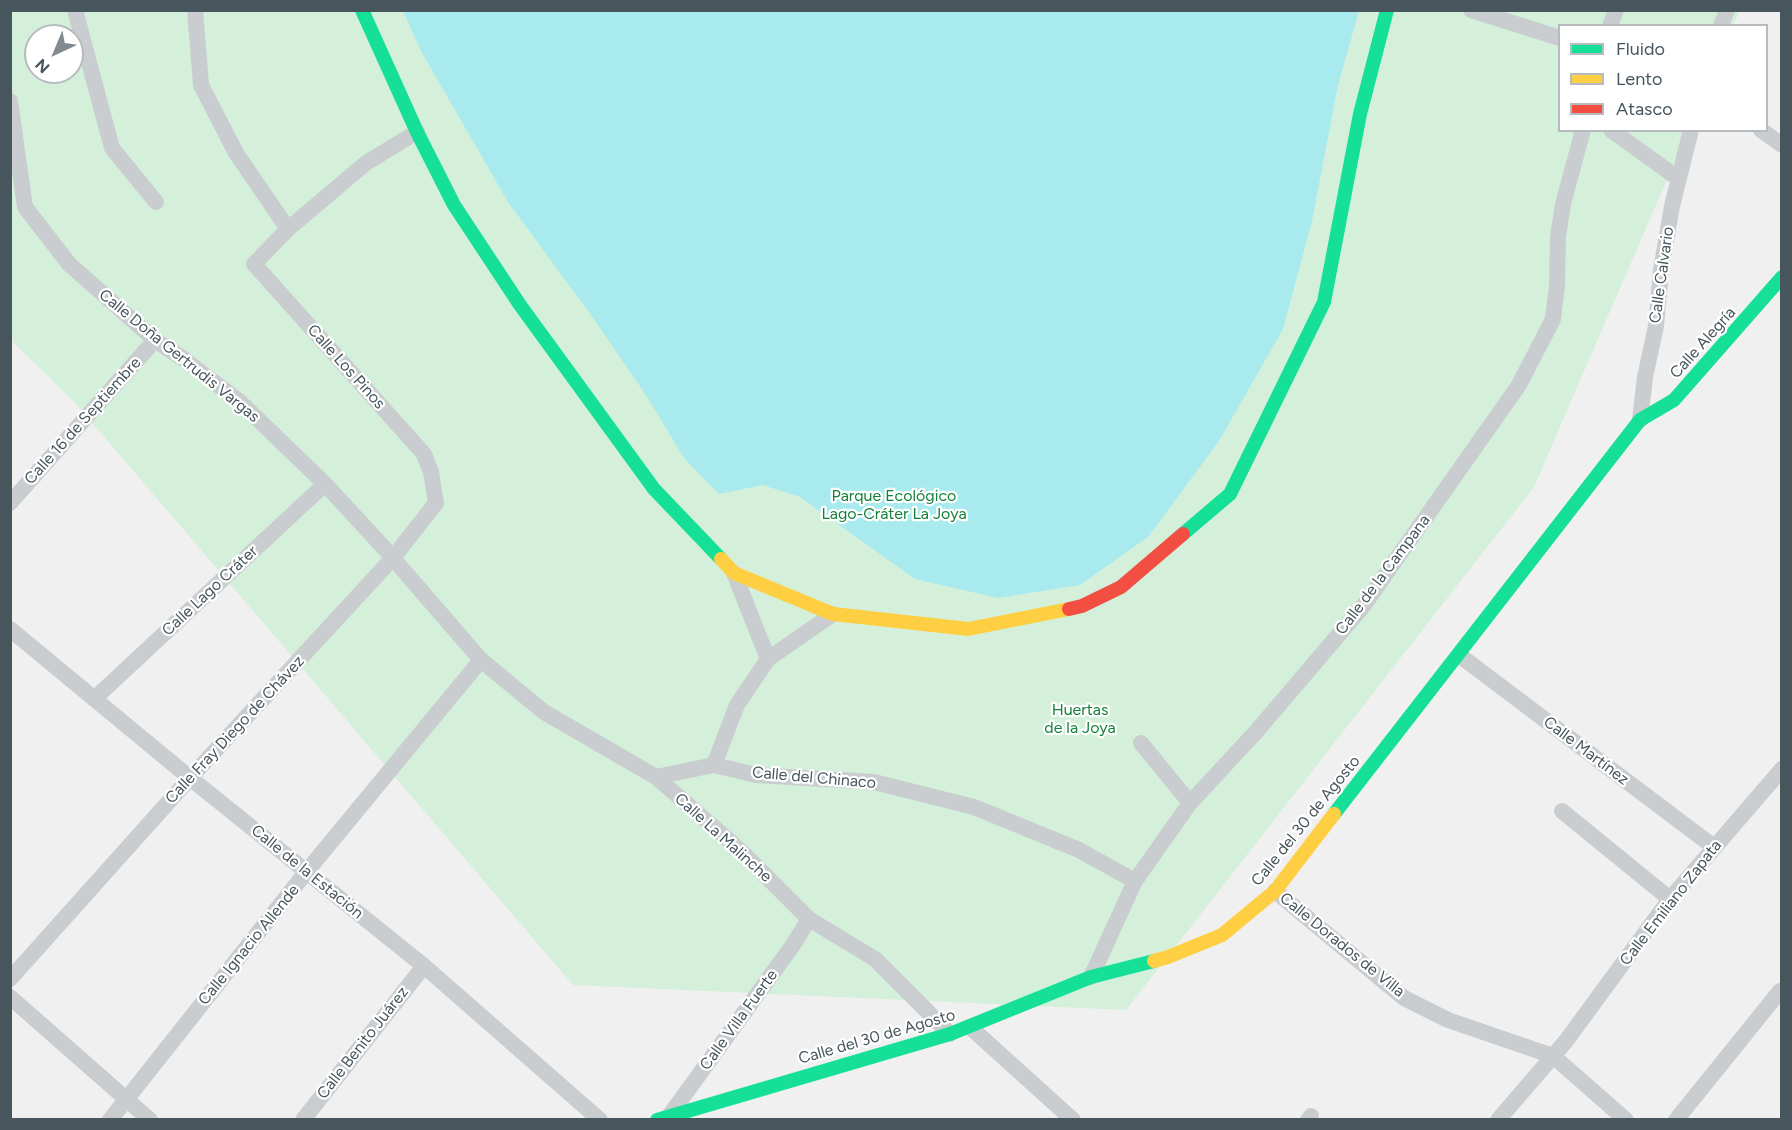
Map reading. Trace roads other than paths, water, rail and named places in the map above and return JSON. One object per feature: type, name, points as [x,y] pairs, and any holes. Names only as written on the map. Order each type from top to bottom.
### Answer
[{"type":"street","points":[[75,10],[112,147],[156,202]]},
{"type":"street","points":[[195,10],[201,85],[236,153],[288,229],[366,163],[417,132]]},
{"type":"street","points":[[362,10],[417,132],[454,205],[520,305],[654,489],[734,573],[768,659]]},
{"type":"street","points":[[734,573],[832,614],[968,629],[1082,606],[1121,587],[1230,494],[1324,302],[1360,114],[1387,10]]},
{"type":"street","points":[[1471,10],[1558,37]]},
{"type":"street","name":"Calle Doña Gertrudis Vargas","points":[[10,101],[25,207],[69,264],[155,340],[239,401],[325,484],[481,660]]},
{"type":"street","name":"Calle de la Campana","points":[[1091,977],[1135,881],[1190,802],[1255,733],[1364,605],[1519,385],[1553,319],[1557,286],[1558,237],[1563,204],[1582,132]]},
{"type":"street","points":[[1614,132],[1679,179]]},
{"type":"street","name":"Calle Calvario","points":[[1640,420],[1645,377],[1656,326],[1661,270],[1691,132]]},
{"type":"street","points":[[1764,132],[1782,145]]},
{"type":"street","name":"Calle Los Pinos","points":[[288,229],[254,264],[424,454],[431,472]]},
{"type":"street","name":"Calle Alegría","points":[[1640,420],[1674,400],[1782,278]]},
{"type":"street","name":"Calle 16 de Septiembre","points":[[10,502],[155,340]]},
{"type":"street","name":"Calle del 30 de Agosto","points":[[665,1118],[950,1034],[1091,977],[1168,957],[1222,935],[1275,891],[1640,420]]},
{"type":"street","name":"Calle Fray Diego de Chávez","points":[[10,979],[190,778],[392,559],[436,503],[431,472]]},
{"type":"street","name":"Calle Lago Cráter","points":[[94,699],[325,484]]},
{"type":"street","points":[[714,765],[737,705],[768,659],[832,614]]},
{"type":"street","name":"Calle de la Estación","points":[[10,629],[190,778],[424,966],[579,1113],[600,1119]]},
{"type":"street","name":"Calle Martínez","points":[[1459,654],[1714,847]]},
{"type":"street","name":"Calle La Malinche","points":[[481,660],[544,712],[656,777],[741,851],[809,919],[875,959],[950,1034]]},
{"type":"street","name":"Calle Ignacio Allende","points":[[110,1119],[307,871],[481,660]]},
{"type":"street","points":[[1141,743],[1190,802]]},
{"type":"street","name":"Calle del Chinaco","points":[[656,777],[714,765],[756,775],[874,782],[974,807],[1079,850],[1135,881]]},
{"type":"street","name":"Calle Emiliano Zapata","points":[[1498,1119],[1566,1041],[1670,899],[1782,769]]},
{"type":"street","points":[[1562,811],[1670,899]]},
{"type":"street","name":"Calle Dorados de Villa","points":[[1275,891],[1404,998],[1448,1020],[1553,1056],[1626,1119]]},
{"type":"street","name":"Calle Villa Fuerte","points":[[665,1118],[793,945],[809,919]]},
{"type":"street","name":"Calle Benito Juárez","points":[[303,1119],[424,966]]},
{"type":"street","points":[[1676,1119],[1780,991]]},
{"type":"street","points":[[10,997],[150,1119]]},
{"type":"street","points":[[970,1027],[1071,1119]]},
{"type":"water","points":[[403,11],[1359,11],[1338,85],[1312,221],[1283,329],[1219,441],[1148,537],[1080,585],[998,598],[915,579],[800,497],[763,485],[719,494],[684,458],[646,395],[591,315],[508,202],[421,51]]},
{"type":"park label","name":"Parque Ecológico Lago-Cráter La Joya","points":[[894,505]]},
{"type":"park label","name":"Huertas de la Joya","points":[[1080,719]]}]
